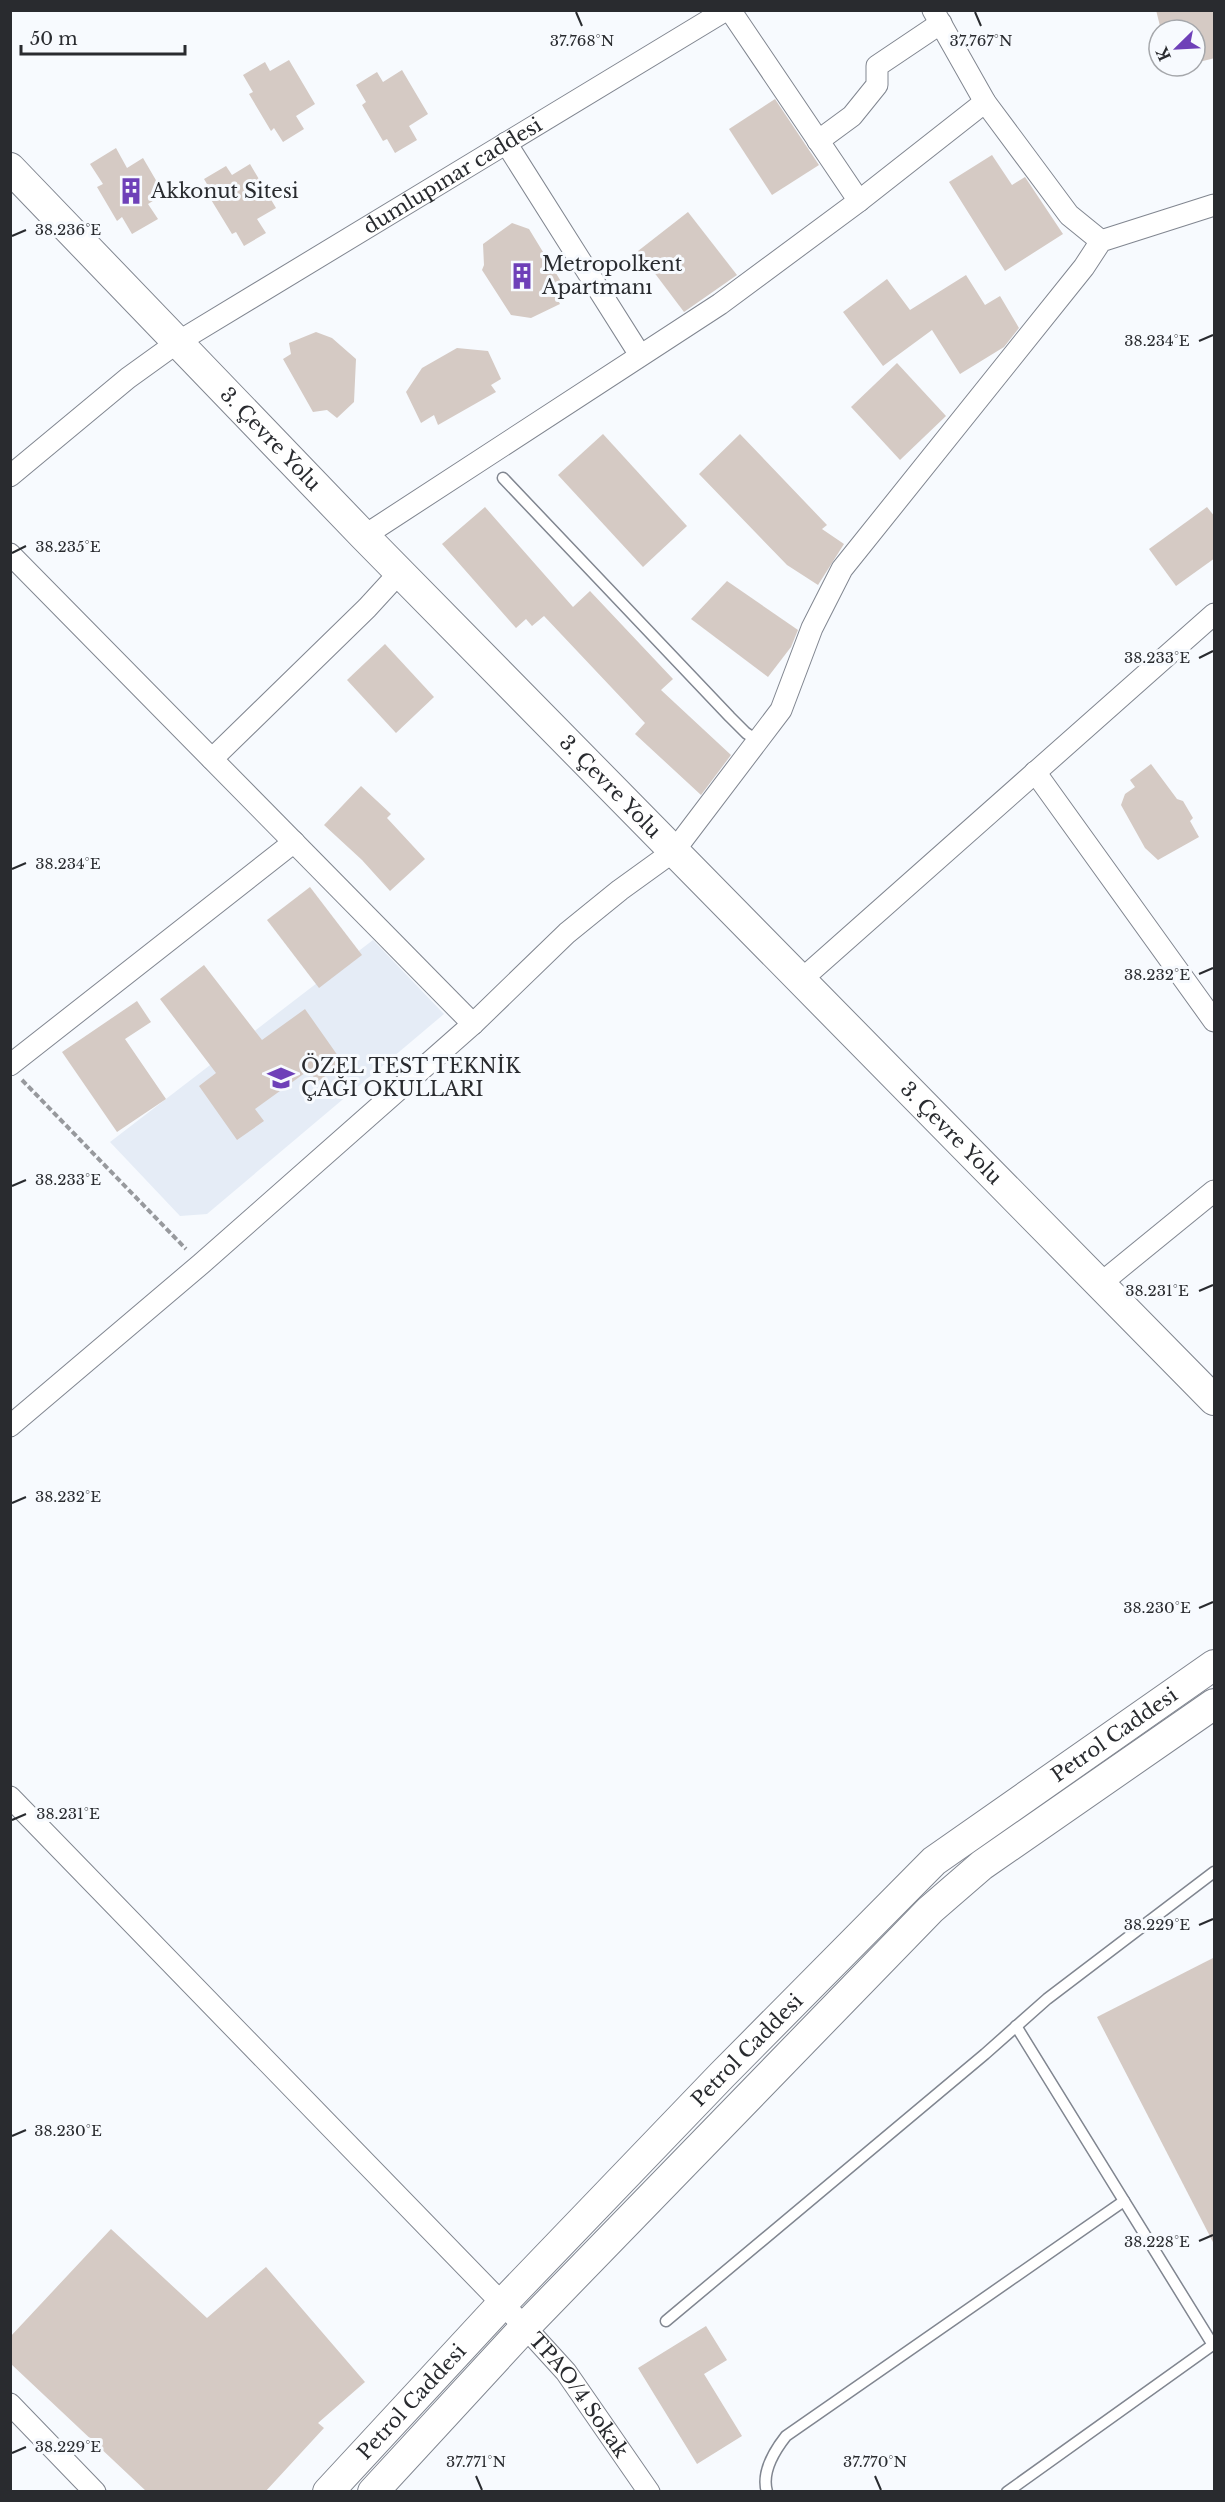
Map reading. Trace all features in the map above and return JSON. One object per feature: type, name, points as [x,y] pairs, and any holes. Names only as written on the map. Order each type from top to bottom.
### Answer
[{"type":"main road","name":"3. Çevre Yolu","points":[[14,178],[178,342],[364,536],[1215,1400]]},
{"type":"main road","name":"Petrol Caddesi","points":[[328,2492],[502,2304],[722,2075],[934,1861],[1215,1665]]},
{"type":"main road","name":"Petrol Caddesi","points":[[372,2492],[525,2327],[745,2098],[956,1886],[1215,1704]]},
{"type":"street","points":[[728,10],[859,201]]},
{"type":"street","name":"dumlupınar caddesi","points":[[10,476],[128,378],[178,342],[728,10]]},
{"type":"street","points":[[818,141],[852,116],[877,86],[877,66],[937,17],[985,102],[1070,215],[1101,241]]},
{"type":"street","points":[[364,536],[720,304],[859,201],[985,102]]},
{"type":"street","points":[[506,143],[640,355]]},
{"type":"street","points":[[10,1426],[201,1264],[473,1024],[567,933],[620,890],[674,851],[782,710],[812,628],[842,569],[1084,267],[1101,241],[1215,205]]},
{"type":"street","points":[[10,554],[473,1024]]},
{"type":"street","points":[[212,759],[367,608],[400,572]]},
{"type":"street","points":[[801,980],[1215,614]]},
{"type":"street","points":[[1035,772],[1215,1021]]},
{"type":"street","points":[[15,1071],[294,842]]},
{"type":"street","points":[[1100,1284],[1215,1191]]},
{"type":"street","name":"TPAO/4 Sokak","points":[[10,1797],[525,2327],[566,2372],[649,2492]]},
{"type":"street","points":[[10,2404],[95,2492]]},
{"type":"lane","points":[[503,478],[730,717],[758,741]]},
{"type":"lane","points":[[666,2321],[1084,1970],[1215,1872]]},
{"type":"lane","points":[[1007,2492],[1214,2344],[1016,2026]]},
{"type":"lane","points":[[767,2492],[766,2474],[771,2460],[786,2436],[1124,2201]]},
{"type":"path","points":[[15,1071],[201,1264]]},
{"type":"shaded area","name":"ÖZEL TEST TEKNİK ÇAĞI OKULLARI","points":[[373,940],[444,1014],[207,1214],[180,1216],[110,1142]]},
{"type":"building","points":[[1156,10],[1215,10],[1215,58],[1207,60],[1207,18],[1158,18]]},
{"type":"building","name":"Akkonut Sitesi","points":[[289,60],[315,104],[296,116],[304,129],[283,142],[274,128],[271,131],[249,94],[253,92],[243,75],[265,62],[270,71]]},
{"type":"building","points":[[402,70],[428,114],[409,126],[417,140],[395,153],[387,139],[383,141],[362,105],[366,102],[356,85],[377,72],[383,82]]},
{"type":"building","points":[[775,99],[819,165],[772,195],[729,129]]},
{"type":"building","name":"Akkonut Sitesi","points":[[116,148],[127,168],[143,158],[164,194],[148,204],[158,219],[132,234],[122,217],[117,221],[97,187],[103,184],[90,164]]},
{"type":"building","points":[[992,155],[1012,185],[1025,177],[1063,234],[1005,271],[949,182]]},
{"type":"building","name":"Akkonut Sitesi","points":[[250,164],[276,208],[257,219],[266,233],[244,246],[236,232],[232,234],[210,198],[214,196],[204,179],[226,166],[232,175]]},
{"type":"building","points":[[688,212],[737,275],[684,312],[638,251]]},
{"type":"building","name":"Metropolkent Apartmanı","points":[[512,223],[529,229],[565,288],[554,292],[560,304],[531,318],[511,315],[482,270],[484,265],[483,244]]},
{"type":"building","points":[[966,275],[985,305],[1000,296],[1019,328],[1004,347],[960,374],[932,330],[883,366],[843,312],[887,279],[910,310]]},
{"type":"building","points":[[316,332],[332,338],[356,359],[354,402],[337,418],[327,410],[313,412],[283,359],[291,354],[289,343]]},
{"type":"building","points":[[457,348],[488,351],[501,379],[491,385],[496,392],[438,425],[434,415],[421,423],[406,392],[422,368]]},
{"type":"building","points":[[897,363],[946,416],[900,460],[851,407]]},
{"type":"building","points":[[603,434],[687,526],[643,567],[558,475]]},
{"type":"building","points":[[740,434],[827,525],[822,529],[844,544],[818,585],[787,565],[699,474]]},
{"type":"building","points":[[485,507],[573,607],[590,591],[673,679],[661,690],[731,755],[701,795],[635,734],[645,723],[544,616],[532,626],[526,619],[516,628],[442,544]]},
{"type":"building","points":[[1207,507],[1215,517],[1215,558],[1176,586],[1149,549]]},
{"type":"building","points":[[727,581],[798,630],[791,647],[768,677],[691,619]]},
{"type":"building","points":[[385,644],[434,697],[396,733],[347,680]]},
{"type":"building","points":[[1151,764],[1177,799],[1183,801],[1193,818],[1190,821],[1199,837],[1158,860],[1145,848],[1121,805],[1125,794],[1135,787],[1130,780]]},
{"type":"building","points":[[361,786],[391,814],[387,818],[425,859],[390,891],[362,860],[324,825]]},
{"type":"building","points":[[310,887],[362,955],[319,988],[267,920]]},
{"type":"building","points":[[204,965],[262,1040],[305,1009],[343,1063],[317,1082],[309,1070],[255,1109],[264,1121],[237,1140],[199,1086],[216,1073],[160,999]]},
{"type":"building","points":[[137,1001],[151,1022],[125,1039],[166,1099],[117,1132],[62,1052]]},
{"type":"building","points":[[1215,1957],[1215,2246],[1097,2017]]},
{"type":"building","points":[[111,2229],[207,2318],[266,2267],[365,2382],[318,2423],[324,2428],[265,2492],[147,2492],[10,2363],[10,2337]]},
{"type":"building","points":[[706,2326],[727,2360],[704,2374],[742,2436],[697,2464],[638,2368]]},
{"type":"place","name":"Akkonut Sitesi","points":[[131,191]]},
{"type":"place","name":"Metropolkent Apartmanı","points":[[522,276]]},
{"type":"place","name":"ÖZEL TEST TEKNİK ÇAĞI OKULLARI","points":[[281,1078]]}]
